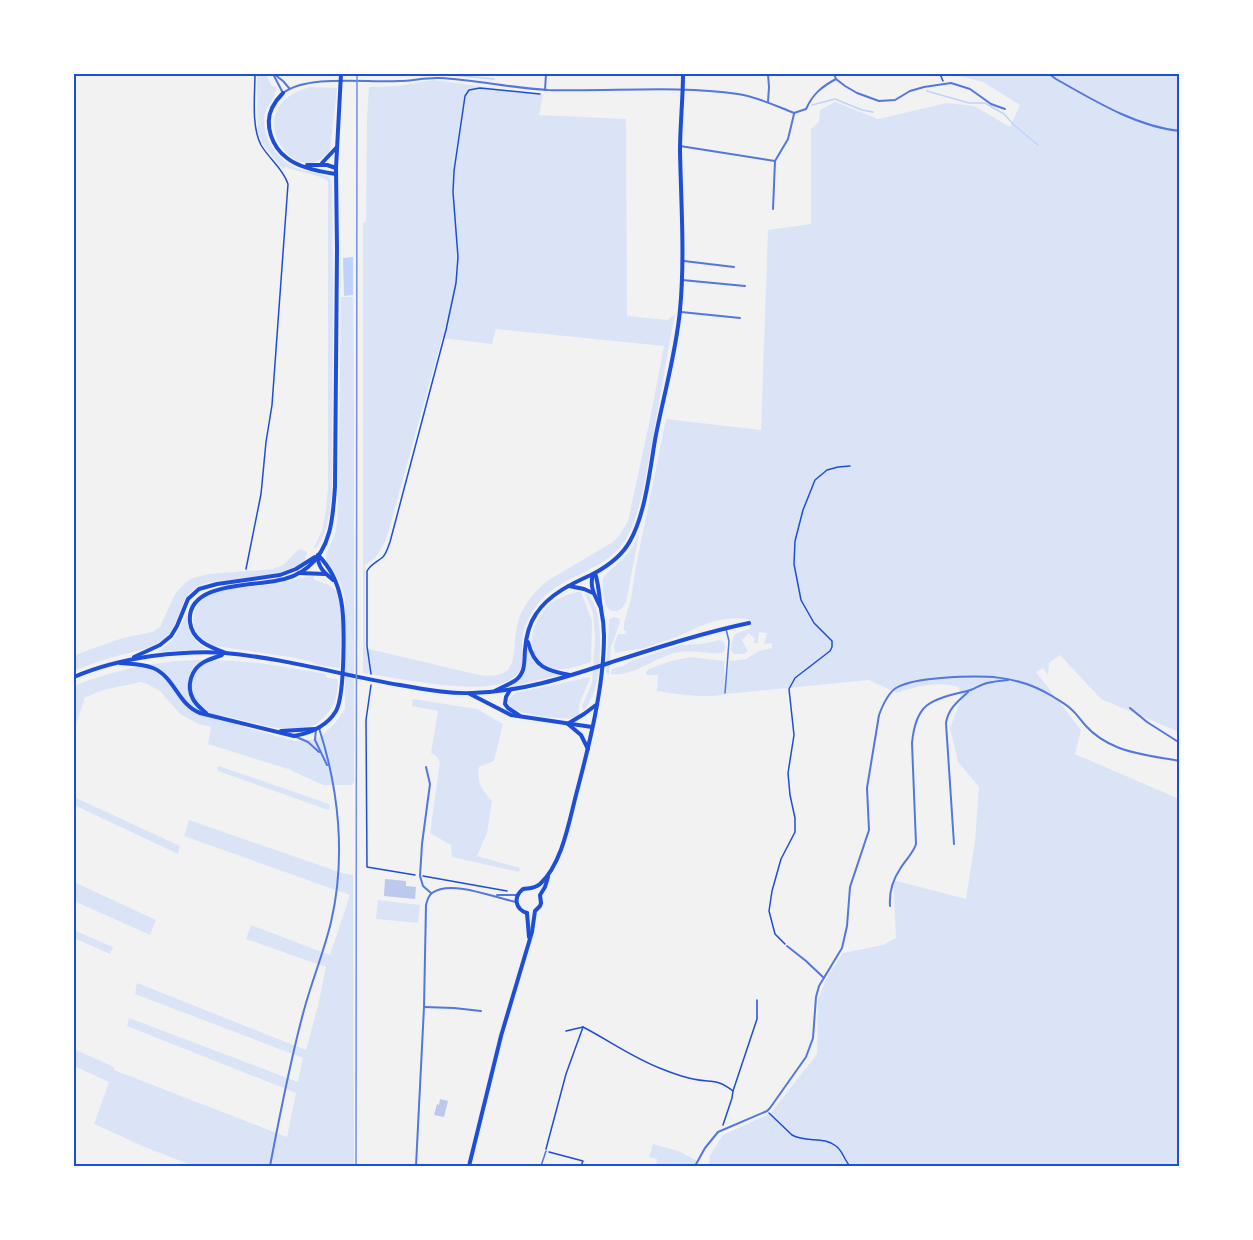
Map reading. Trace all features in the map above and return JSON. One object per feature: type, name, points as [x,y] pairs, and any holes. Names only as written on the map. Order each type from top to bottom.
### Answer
[{"type":"main road","points":[[226,653],[202,643],[195,635],[190,620],[191,610],[196,602],[203,595],[213,591],[273,581],[298,573],[311,565],[330,531],[335,487],[336,168],[341,74]]},
{"type":"main road","points":[[492,692],[518,679],[522,672],[525,665],[526,639],[535,614],[545,603],[569,586],[613,561],[622,553],[635,532],[680,312],[682,280],[680,146],[683,74]]},
{"type":"main road","points":[[283,93],[270,114],[271,138],[288,159],[303,166],[336,174]]},
{"type":"main road","points":[[320,164],[337,147]]},
{"type":"main road","points":[[303,166],[320,164],[336,168]]},
{"type":"main road","points":[[318,555],[318,562],[336,583]]},
{"type":"main road","points":[[116,662],[154,668],[169,680],[195,711],[287,735],[307,734],[326,723],[336,710],[341,689],[342,601],[329,568],[318,555]]},
{"type":"main road","points":[[129,659],[160,645],[171,636],[188,599],[199,589],[216,584],[280,575],[296,569],[318,555]]},
{"type":"main road","points":[[298,573],[326,574]]},
{"type":"main road","points":[[594,573],[591,584],[593,594],[601,608]]},
{"type":"main road","points":[[469,1167],[492,1069],[534,925],[535,911],[541,903],[540,895],[561,848],[588,749],[601,678],[604,637],[599,583],[594,573]]},
{"type":"main road","points":[[569,586],[584,589],[593,594]]},
{"type":"main road","points":[[74,677],[129,659],[199,652],[226,653],[279,661],[442,692],[492,692],[541,684],[749,623]]},
{"type":"main road","points":[[526,639],[539,665],[549,670],[573,675]]},
{"type":"main road","points":[[207,714],[196,704],[192,696],[191,678],[201,663],[226,653]]},
{"type":"main road","points":[[510,690],[505,704],[521,716]]},
{"type":"main road","points":[[470,693],[507,713],[592,728]]},
{"type":"main road","points":[[568,723],[596,705]]},
{"type":"main road","points":[[568,723],[581,735],[588,749]]},
{"type":"main road","points":[[277,731],[317,728]]},
{"type":"main road","points":[[535,911],[527,913],[519,909],[516,903],[517,896],[523,889],[532,889],[541,883],[552,868]]},
{"type":"main road","points":[[532,889],[540,895]]},
{"type":"main road","points":[[527,913],[529,944]]},
{"type":"street","points":[[274,74],[289,88]]},
{"type":"street","points":[[274,74],[283,93],[289,88],[305,83],[402,81],[439,77],[545,90],[683,89],[741,94],[794,113],[806,109],[818,90],[836,79]]},
{"type":"street","points":[[545,90],[546,74]]},
{"type":"street","points":[[768,74],[768,102]]},
{"type":"street","points":[[834,74],[836,79],[857,93],[879,101],[896,100],[910,91],[951,83],[970,89],[991,104],[1005,109]]},
{"type":"street","points":[[1049,74],[1112,110],[1168,130],[1179,131]]},
{"type":"street","points":[[773,209],[775,160],[788,139],[794,113]]},
{"type":"street","points":[[680,146],[775,160]]},
{"type":"street","points":[[681,261],[734,267]]},
{"type":"street","points":[[682,280],[745,286]]},
{"type":"street","points":[[680,312],[740,318]]},
{"type":"street","points":[[695,1167],[718,1132],[767,1111],[810,1047],[819,986],[838,956],[844,940],[850,886],[869,830],[867,788],[877,726],[882,706],[894,689],[927,679],[990,676],[1010,680],[1032,686],[1051,695],[1071,709],[1101,739],[1117,747],[1179,761]]},
{"type":"street","points":[[890,906],[889,893],[893,880],[916,844],[912,743],[913,728],[917,717],[924,708],[944,696],[970,690],[985,683],[1010,680]]},
{"type":"street","points":[[954,844],[947,718],[956,703],[970,690]]},
{"type":"street","points":[[1130,708],[1179,743]]},
{"type":"street","points":[[317,728],[315,738],[329,767]]},
{"type":"street","points":[[270,1167],[299,1026],[335,903],[339,836],[335,791],[317,728]]},
{"type":"street","points":[[294,736],[308,742],[320,752]]},
{"type":"street","points":[[426,767],[430,784],[420,876],[423,886],[431,893]]},
{"type":"street","points":[[431,893],[447,888],[495,896],[516,903]]},
{"type":"street","points":[[416,1167],[424,1007],[426,905],[431,893]]},
{"type":"street","points":[[495,896],[517,896]]},
{"type":"street","points":[[787,946],[824,978]]},
{"type":"street","points":[[424,1007],[481,1011]]},
{"type":"lane","points":[[725,693],[729,641],[726,628]]},
{"type":"lane","points":[[541,1167],[546,1151]]},
{"type":"path","points":[[246,569],[261,494],[272,405],[288,184],[283,171],[262,147],[257,136],[255,74]]},
{"type":"path","points":[[940,74],[944,84]]},
{"type":"path","points":[[511,891],[367,867],[366,720],[371,686],[367,646],[367,572],[369,566],[387,551],[390,542],[456,284],[458,257],[453,192],[466,93],[473,88],[540,94],[545,90]]},
{"type":"path","points":[[787,946],[775,934],[769,911],[781,860],[795,832],[788,773],[794,735],[789,689],[795,678],[832,647],[832,641],[814,623],[801,600],[794,564],[795,541],[803,510],[815,480],[827,470],[850,466]]},
{"type":"path","points":[[721,1131],[757,1019],[757,1000]]},
{"type":"path","points":[[566,1031],[583,1027],[654,1066],[695,1080],[715,1081],[733,1091]]},
{"type":"path","points":[[581,1167],[583,1161],[546,1151],[566,1074],[583,1027]]},
{"type":"path","points":[[767,1111],[797,1138],[834,1144],[850,1167]]},
{"type":"shaded area","points":[[257,74],[265,74],[272,86],[276,87],[264,121],[267,138],[271,145],[289,164],[328,176],[332,185],[332,488],[326,526],[321,540],[313,549],[322,531],[328,488],[328,181],[286,167],[283,169],[264,146],[258,132]]},
{"type":"shaded area","points":[[951,74],[1179,74],[1179,732],[1101,699],[1060,655],[1049,663],[1048,675],[1043,668],[1036,672],[1081,730],[1075,754],[1179,799],[1179,1166],[709,1166],[710,1155],[723,1135],[771,1113],[817,1054],[818,1000],[826,979],[843,953],[883,945],[896,938],[893,880],[966,899],[975,841],[979,787],[958,762],[950,728],[961,700],[959,687],[943,684],[928,685],[897,693],[869,680],[691,696],[657,691],[658,675],[646,675],[646,672],[671,661],[691,657],[724,661],[725,689],[729,661],[746,659],[759,651],[772,648],[772,643],[764,644],[767,633],[759,632],[759,641],[756,644],[755,639],[749,633],[742,640],[748,651],[744,654],[734,654],[731,645],[735,634],[749,629],[748,619],[714,621],[641,649],[616,653],[614,643],[618,634],[626,634],[624,623],[631,599],[666,419],[761,430],[768,230],[811,224],[811,129],[819,122],[820,110],[835,102],[878,119],[947,103],[974,106],[1010,127],[1020,105],[983,82]]},
{"type":"shaded area","points":[[433,80],[543,95],[539,115],[626,119],[627,316],[668,320],[675,314],[644,486],[637,513],[627,537],[612,555],[561,584],[542,599],[525,625],[520,670],[513,678],[501,684],[470,687],[363,673],[363,222],[366,222],[367,119],[369,87],[398,86]],"holes":[[[496,329],[664,346],[628,521],[613,542],[547,581],[533,595],[520,616],[509,668],[493,676],[479,675],[365,648],[365,565],[376,557],[386,540],[442,338],[492,344]]]},
{"type":"shaded area","points":[[311,87],[337,88],[330,150],[317,161],[303,162],[289,155],[279,143],[274,127],[277,111],[288,97]]},
{"type":"shaded area","points":[[341,297],[353,297],[354,782],[351,785],[323,785],[288,769],[208,744],[211,727],[198,724],[180,714],[160,691],[141,682],[103,690],[84,698],[74,730],[74,686],[106,675],[168,662],[198,660],[260,663],[325,674],[327,678],[338,679],[333,705],[328,713],[313,726],[302,729],[278,728],[217,715],[247,728],[295,741],[320,737],[335,723],[345,709],[345,600],[341,584],[326,559],[335,531],[338,508]]},
{"type":"shaded area","points":[[640,530],[626,602],[617,611],[611,611],[604,599],[603,579],[628,553]]},
{"type":"shaded area","points":[[301,549],[307,552],[305,561],[287,571],[199,586],[187,596],[176,623],[163,640],[144,649],[106,659],[74,671],[74,656],[123,638],[152,632],[160,627],[175,594],[193,578],[209,574],[272,569],[283,565]]},
{"type":"shaded area","points":[[313,576],[314,579],[326,584],[316,576],[326,581],[338,592],[342,618],[340,668],[318,665],[296,658],[216,646],[205,641],[195,629],[196,608],[203,599],[213,594]]},
{"type":"shaded area","points":[[576,592],[581,592],[592,621],[591,662],[566,669],[555,669],[544,665],[534,652],[532,638],[534,630],[540,616],[550,604]]},
{"type":"shaded area","points":[[585,593],[595,608],[600,644],[595,690],[584,711],[582,706],[592,683],[595,637],[593,613]]},
{"type":"shaded area","points":[[187,614],[192,634],[197,642],[206,649],[157,652],[172,641]]},
{"type":"shaded area","points":[[613,617],[619,618],[620,622],[611,647],[609,675],[606,672],[609,620]]},
{"type":"shaded area","points":[[720,640],[725,646],[722,653],[686,651],[674,653],[626,673],[611,674],[612,669],[631,661],[680,645]]},
{"type":"shaded area","points":[[527,649],[532,659],[540,667],[560,675],[506,688],[519,681],[525,673]]},
{"type":"shaded area","points":[[590,677],[580,701],[580,715],[571,718],[541,716],[527,714],[509,706],[508,700],[516,693]]},
{"type":"shaded area","points":[[413,699],[477,709],[503,724],[494,761],[479,767],[481,786],[492,801],[487,833],[477,856],[520,868],[519,872],[452,857],[451,845],[430,833],[440,762],[431,753],[438,711],[412,706]]},
{"type":"shaded area","points":[[219,766],[329,804],[330,808],[328,810],[218,771]]},
{"type":"shaded area","points":[[74,797],[180,846],[178,854],[74,805]]},
{"type":"shaded area","points":[[189,820],[353,875],[354,1166],[194,1166],[94,1124],[109,1082],[74,1066],[74,1049],[114,1067],[114,1070],[287,1137],[296,1093],[127,1026],[129,1018],[298,1082],[303,1058],[135,994],[137,983],[306,1050],[326,967],[246,939],[251,925],[330,955],[350,895],[184,836]]},
{"type":"shaded area","points":[[74,882],[156,920],[150,935],[74,901]]},
{"type":"shaded area","points":[[378,900],[420,905],[418,923],[376,919]]},
{"type":"shaded area","points":[[74,930],[113,947],[110,954],[74,938]]},
{"type":"shaded area","points":[[653,1144],[678,1151],[698,1161],[695,1166],[656,1166],[657,1159],[649,1157]]},
{"type":"water","points":[[353,257],[353,295],[344,296],[343,258]]},
{"type":"building","points":[[385,879],[406,881],[406,886],[416,887],[415,899],[384,896]]},
{"type":"building","points":[[440,1099],[448,1101],[444,1117],[434,1115]]},
{"type":"waterway","points":[[441,74],[494,79]]},
{"type":"waterway","points":[[927,91],[969,103],[985,103],[1004,114],[1038,145]]},
{"type":"waterway","points":[[812,105],[835,99],[873,112]]},
{"type":"railway","points":[[356,1166],[357,74]]}]
